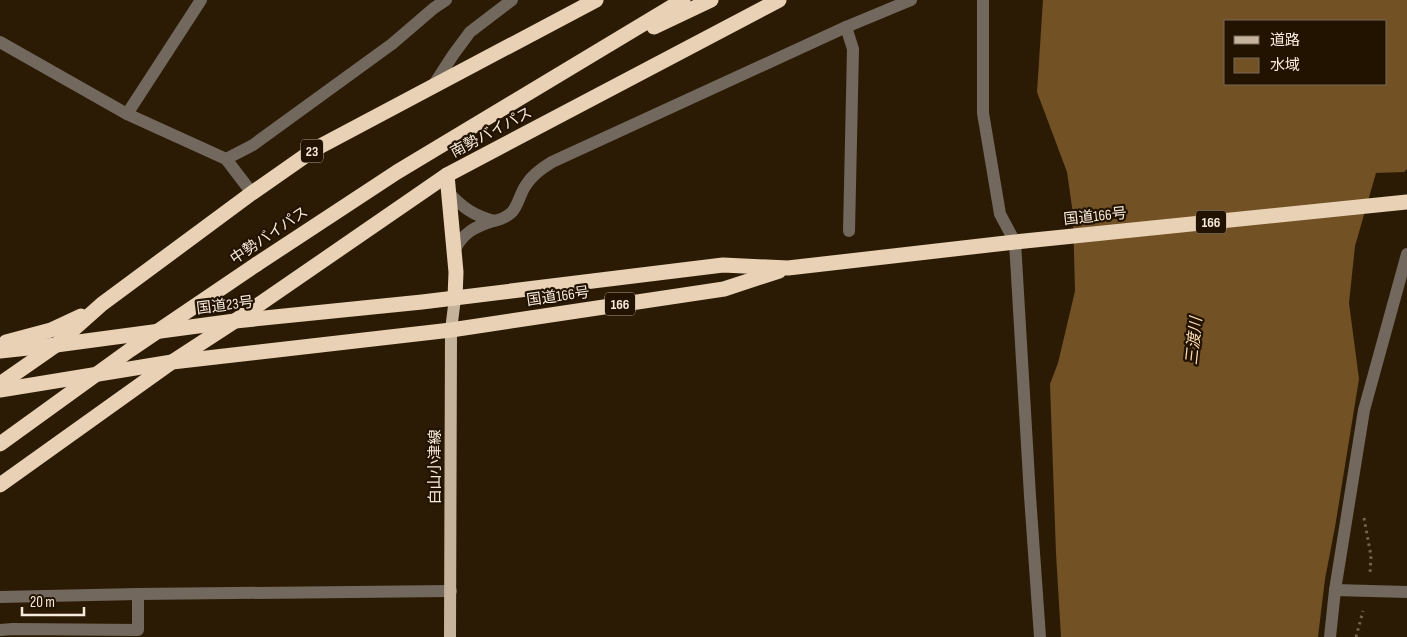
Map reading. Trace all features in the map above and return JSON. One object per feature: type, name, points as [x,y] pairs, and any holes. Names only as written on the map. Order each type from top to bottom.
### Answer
[{"type":"highway","name":"23","points":[[0,384],[56,346],[102,304],[252,193],[316,149],[596,0]]},
{"type":"highway","name":"中勢バイパス","points":[[0,444],[130,350],[396,172],[683,0]]},
{"type":"highway","name":"中勢バイパス","points":[[567,69],[711,0]]},
{"type":"highway","name":"南勢バイパス","points":[[235,321],[447,175],[779,0]]},
{"type":"highway","points":[[447,175],[456,272],[455,298]]},
{"type":"highway","name":"国道166号","points":[[455,298],[723,265],[788,268],[1015,242],[1407,202]]},
{"type":"highway","name":"国道166号","points":[[451,330],[724,289],[788,268]]},
{"type":"highway","name":"国道23号","points":[[0,351],[56,346],[235,321],[455,298]]},
{"type":"highway","name":"23","points":[[0,344],[51,330],[72,321],[102,304]]},
{"type":"highway","name":"23","points":[[0,485],[172,362],[235,321]]},
{"type":"highway","name":"23","points":[[0,390],[172,362],[451,330]]},
{"type":"main road","name":"白山小津線","points":[[450,637],[451,330],[455,298]]},
{"type":"street","points":[[128,114],[201,0]]},
{"type":"street","points":[[226,159],[253,145],[292,117],[392,44],[446,0]]},
{"type":"street","points":[[433,86],[453,54],[470,32],[512,0]]},
{"type":"street","points":[[454,251],[460,240],[469,232],[478,226],[504,218],[513,211],[526,184],[540,169],[552,162],[846,27],[911,0]]},
{"type":"street","points":[[983,0],[983,113],[1000,214],[1015,242],[1040,637]]},
{"type":"street","points":[[846,27],[853,49],[849,231]]},
{"type":"street","points":[[1,46],[128,114],[226,159],[252,193]]},
{"type":"street","points":[[448,192],[471,213],[494,221]]},
{"type":"street","points":[[1330,637],[1335,590],[1364,410],[1407,254]]},
{"type":"street","points":[[1335,590],[1407,592]]},
{"type":"street","points":[[0,598],[138,594],[451,591]]},
{"type":"street","points":[[0,630],[138,630],[138,594]]},
{"type":"path","points":[[1356,637],[1363,611]]},
{"type":"water","name":"三渡川","points":[[1043,0],[1407,0],[1407,169],[1404,172],[1376,173],[1355,246],[1349,303],[1359,379],[1325,579],[1318,637],[1061,637],[1050,384],[1058,363],[1075,291],[1073,214],[1067,172],[1037,92]]}]
